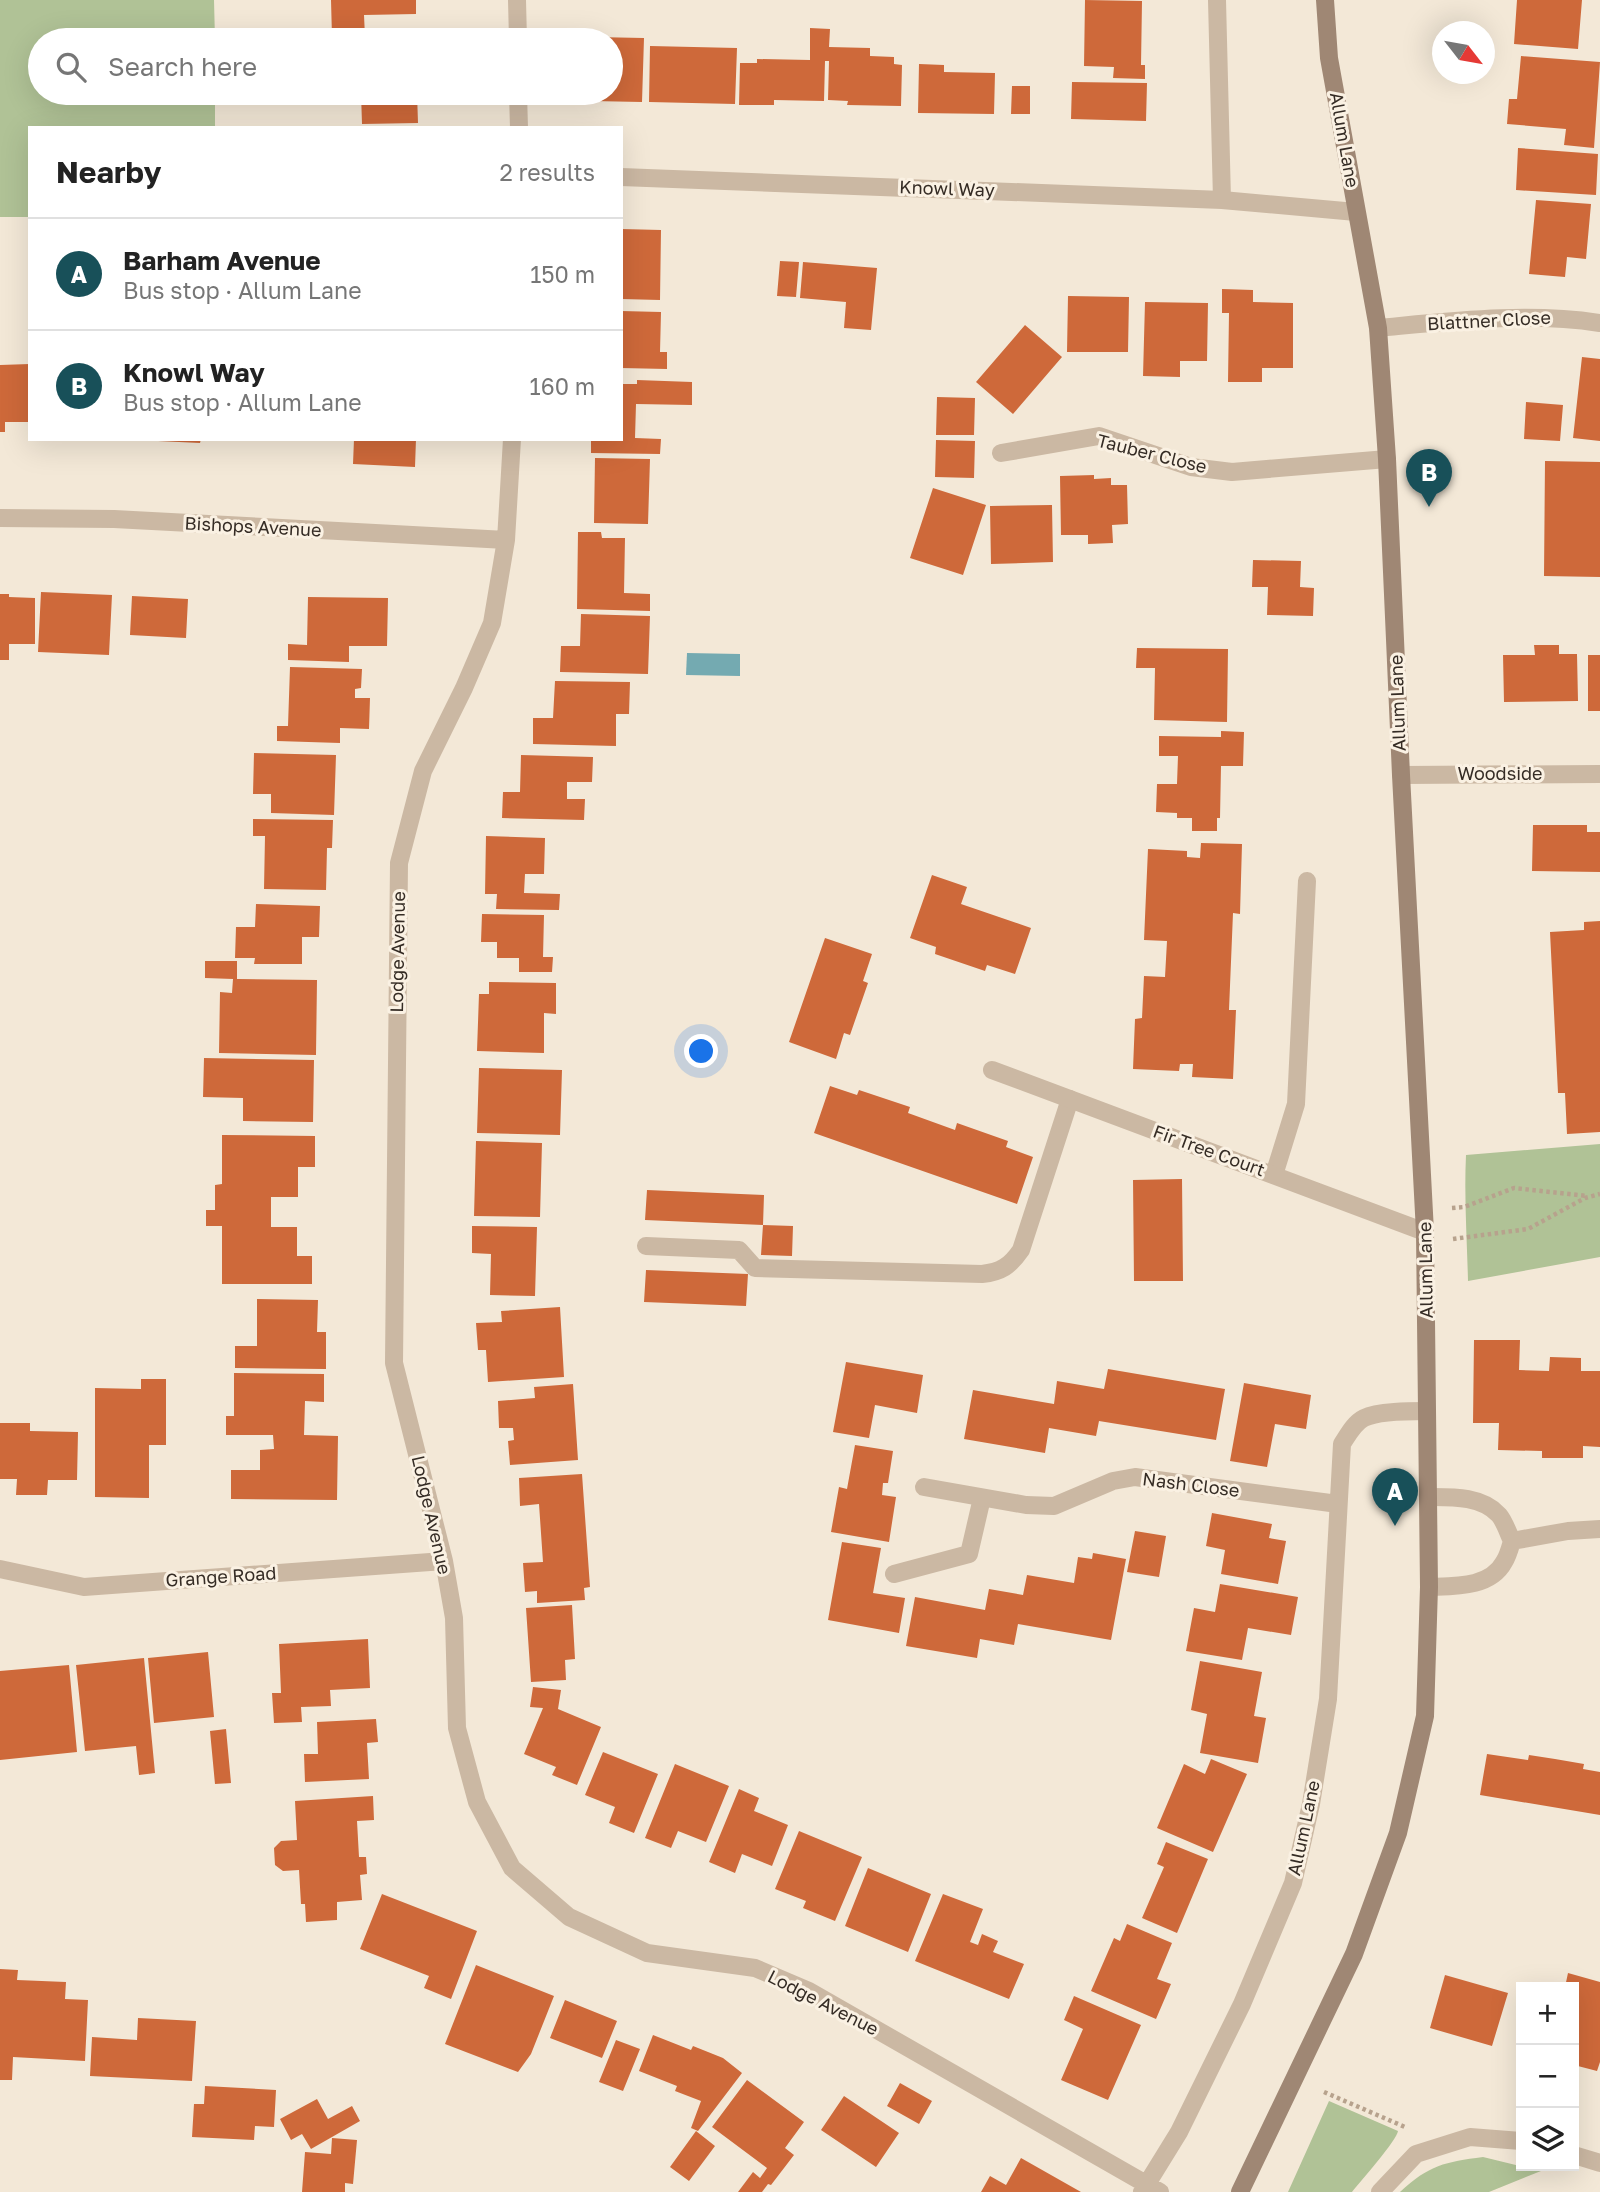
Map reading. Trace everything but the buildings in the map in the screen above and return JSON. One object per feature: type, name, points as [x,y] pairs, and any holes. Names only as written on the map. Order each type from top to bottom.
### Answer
[{"type":"main road","name":"Allum Lane","points":[[1240,2192],[1354,1954],[1398,1833],[1425,1716],[1429,1587],[1426,1232],[1387,459],[1378,328],[1329,58],[1325,0]]},
{"type":"street","points":[[517,0],[518,28]]},
{"type":"street","points":[[1217,0],[1222,200]]},
{"type":"street","points":[[518,105],[519,126]]},
{"type":"street","name":"Knowl Way","points":[[623,177],[1222,200],[1356,212]]},
{"type":"street","name":"Blattner Close","points":[[1378,328],[1512,316],[1570,318],[1600,323]]},
{"type":"street","name":"Tauber Close","points":[[1001,453],[1099,436],[1191,467],[1232,472],[1387,459]]},
{"type":"street","name":"Lodge Avenue","points":[[512,441],[506,540],[492,623],[423,771],[399,863],[394,1363],[444,1561],[454,1618],[457,1728],[477,1802],[512,1868],[569,1917],[647,1953],[755,1968],[809,1991],[1149,2190]]},
{"type":"street","name":"Bishops Avenue","points":[[0,518],[114,519],[506,540]]},
{"type":"street","name":"Woodside","points":[[1401,775],[1600,774]]},
{"type":"street","points":[[1274,1175],[1296,1104],[1307,881]]},
{"type":"street","name":"Fir Tree Court","points":[[992,1070],[1426,1232]]},
{"type":"street","points":[[646,1246],[739,1250],[755,1268],[982,1274],[999,1272],[1012,1263],[1021,1250],[1070,1099]]},
{"type":"street","name":"Allum Lane","points":[[1149,2190],[1242,2004],[1293,1883],[1311,1804],[1328,1699],[1342,1444],[1351,1429],[1365,1418],[1426,1411]]},
{"type":"street","name":"Nash Close","points":[[924,1487],[1027,1505],[1054,1506],[1113,1481],[1135,1477],[1338,1504]]},
{"type":"street","points":[[1429,1497],[1478,1501],[1499,1515],[1512,1541],[1504,1563],[1490,1577],[1472,1584],[1429,1587]]},
{"type":"street","points":[[894,1574],[969,1554],[982,1498]]},
{"type":"street","points":[[1512,1541],[1568,1531],[1600,1529]]},
{"type":"street","name":"Grange Road","points":[[0,1569],[84,1587],[444,1561]]},
{"type":"street","points":[[1380,2192],[1416,2154],[1470,2137],[1516,2141]]},
{"type":"street","points":[[1579,2156],[1600,2162]]},
{"type":"path","points":[[1452,1208],[1464,1207],[1514,1188],[1591,1196]]},
{"type":"path","points":[[1453,1239],[1528,1229],[1591,1196],[1600,1194]]},
{"type":"path","points":[[1324,2092],[1412,2130]]},
{"type":"green space","points":[[0,0],[214,0],[215,28],[28,28],[28,105],[215,105],[215,126],[28,126],[28,217],[0,217]]},
{"type":"green space","points":[[1600,1144],[1600,1257],[1468,1281],[1466,1155]]},
{"type":"green space","points":[[1329,2101],[1398,2131],[1396,2136],[1352,2192],[1288,2192]]},
{"type":"green space","points":[[1483,2157],[1516,2165],[1516,2171],[1541,2171],[1489,2192],[1400,2192],[1429,2170]]},
{"type":"water","points":[[687,653],[740,654],[740,676],[686,675]]},
{"type":"place","name":"Knowl Way","points":[[1429,507]]},
{"type":"place","name":"Barham Avenue","points":[[1395,1526]]}]
